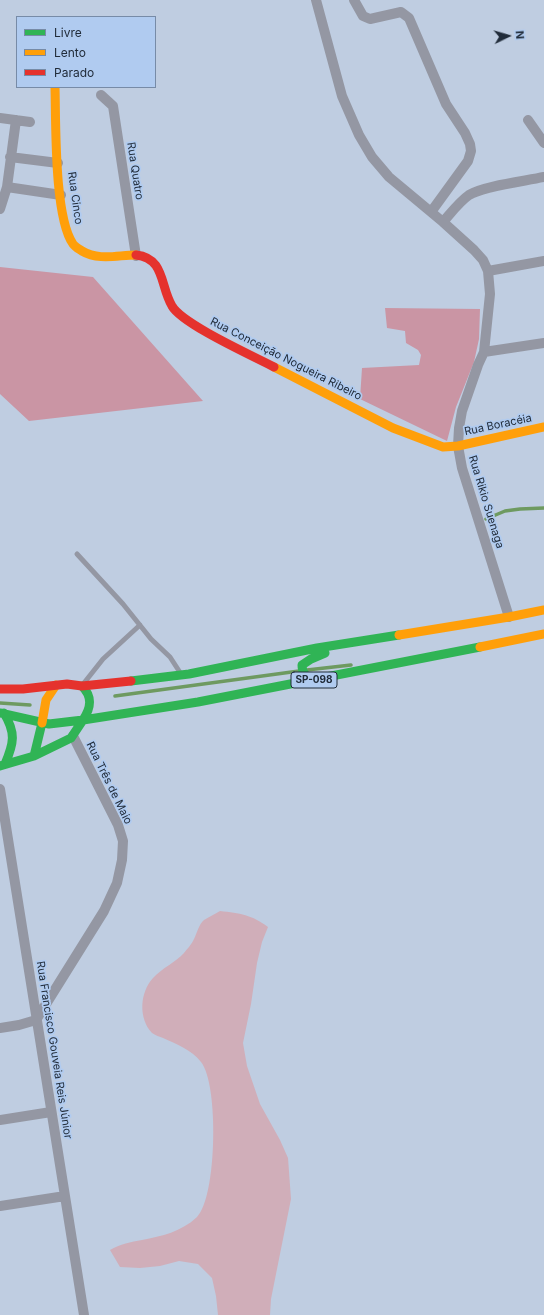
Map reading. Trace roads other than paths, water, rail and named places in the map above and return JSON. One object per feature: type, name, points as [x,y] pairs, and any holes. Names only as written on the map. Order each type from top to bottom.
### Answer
[{"type":"main road","name":"Rua Cinco","points":[[55,88],[58,163],[61,195],[66,227],[73,244],[81,251],[93,256],[136,256]]},
{"type":"main road","name":"Rua Conceição Nogueira Ribeiro","points":[[136,256],[147,257],[153,260],[156,264],[172,307],[180,315],[203,330],[393,428],[433,444],[444,447],[458,446]]},
{"type":"main road","name":"Rua Boracéia","points":[[458,446],[544,427]]},
{"type":"main road","points":[[0,689],[23,689],[67,684],[82,686],[137,682],[182,676],[317,648],[509,617],[542,610]]},
{"type":"main road","name":"SP-098","points":[[2,713],[42,723],[57,724],[198,702],[544,634]]},
{"type":"main road","points":[[312,680],[302,671],[302,665],[305,662],[352,643]]},
{"type":"main road","points":[[34,756],[46,700],[56,686]]},
{"type":"main road","points":[[3,765],[34,756],[73,736],[89,711],[91,702],[87,690],[82,686]]},
{"type":"main road","points":[[2,713],[9,721],[14,734],[10,752],[3,765]]},
{"type":"street","name":"Rua Rikio Suenaga","points":[[316,0],[342,96],[359,135],[372,157],[388,177],[443,222],[474,250],[483,260],[488,271],[490,294],[484,352],[462,411],[458,446],[462,468],[509,617]]},
{"type":"street","points":[[354,0],[363,16],[370,19],[401,12],[409,18],[446,104],[465,133],[470,144],[471,151],[468,161],[431,212]]},
{"type":"street","name":"Rua Quatro","points":[[101,95],[113,106],[136,256]]},
{"type":"street","points":[[0,118],[30,122]]},
{"type":"street","points":[[0,209],[2,207],[7,187],[16,120]]},
{"type":"street","points":[[528,120],[544,143]]},
{"type":"street","points":[[10,157],[58,163]]},
{"type":"street","points":[[443,222],[460,203],[470,195],[482,190],[544,177]]},
{"type":"street","points":[[7,187],[61,195]]},
{"type":"street","points":[[488,271],[544,261]]},
{"type":"street","points":[[484,352],[544,342]]},
{"type":"street","name":"Rua Três de Maio","points":[[36,1020],[104,911],[117,883],[122,860],[123,841],[118,825],[73,736]]},
{"type":"street","name":"Rua Francisco Gouveia Reis Júnior","points":[[0,790],[84,1315]]},
{"type":"street","points":[[0,1028],[36,1020]]},
{"type":"street","points":[[0,1120],[51,1112]]},
{"type":"street","points":[[0,1206],[65,1196]]},
{"type":"lane","points":[[77,554],[170,658],[182,676]]},
{"type":"lane","points":[[82,686],[103,659],[140,625]]},
{"type":"waterway","points":[[486,519],[505,511],[544,508]]},
{"type":"waterway","points":[[307,670],[351,665]]},
{"type":"waterway","points":[[115,696],[299,671]]},
{"type":"waterway","points":[[0,703],[30,705]]}]
